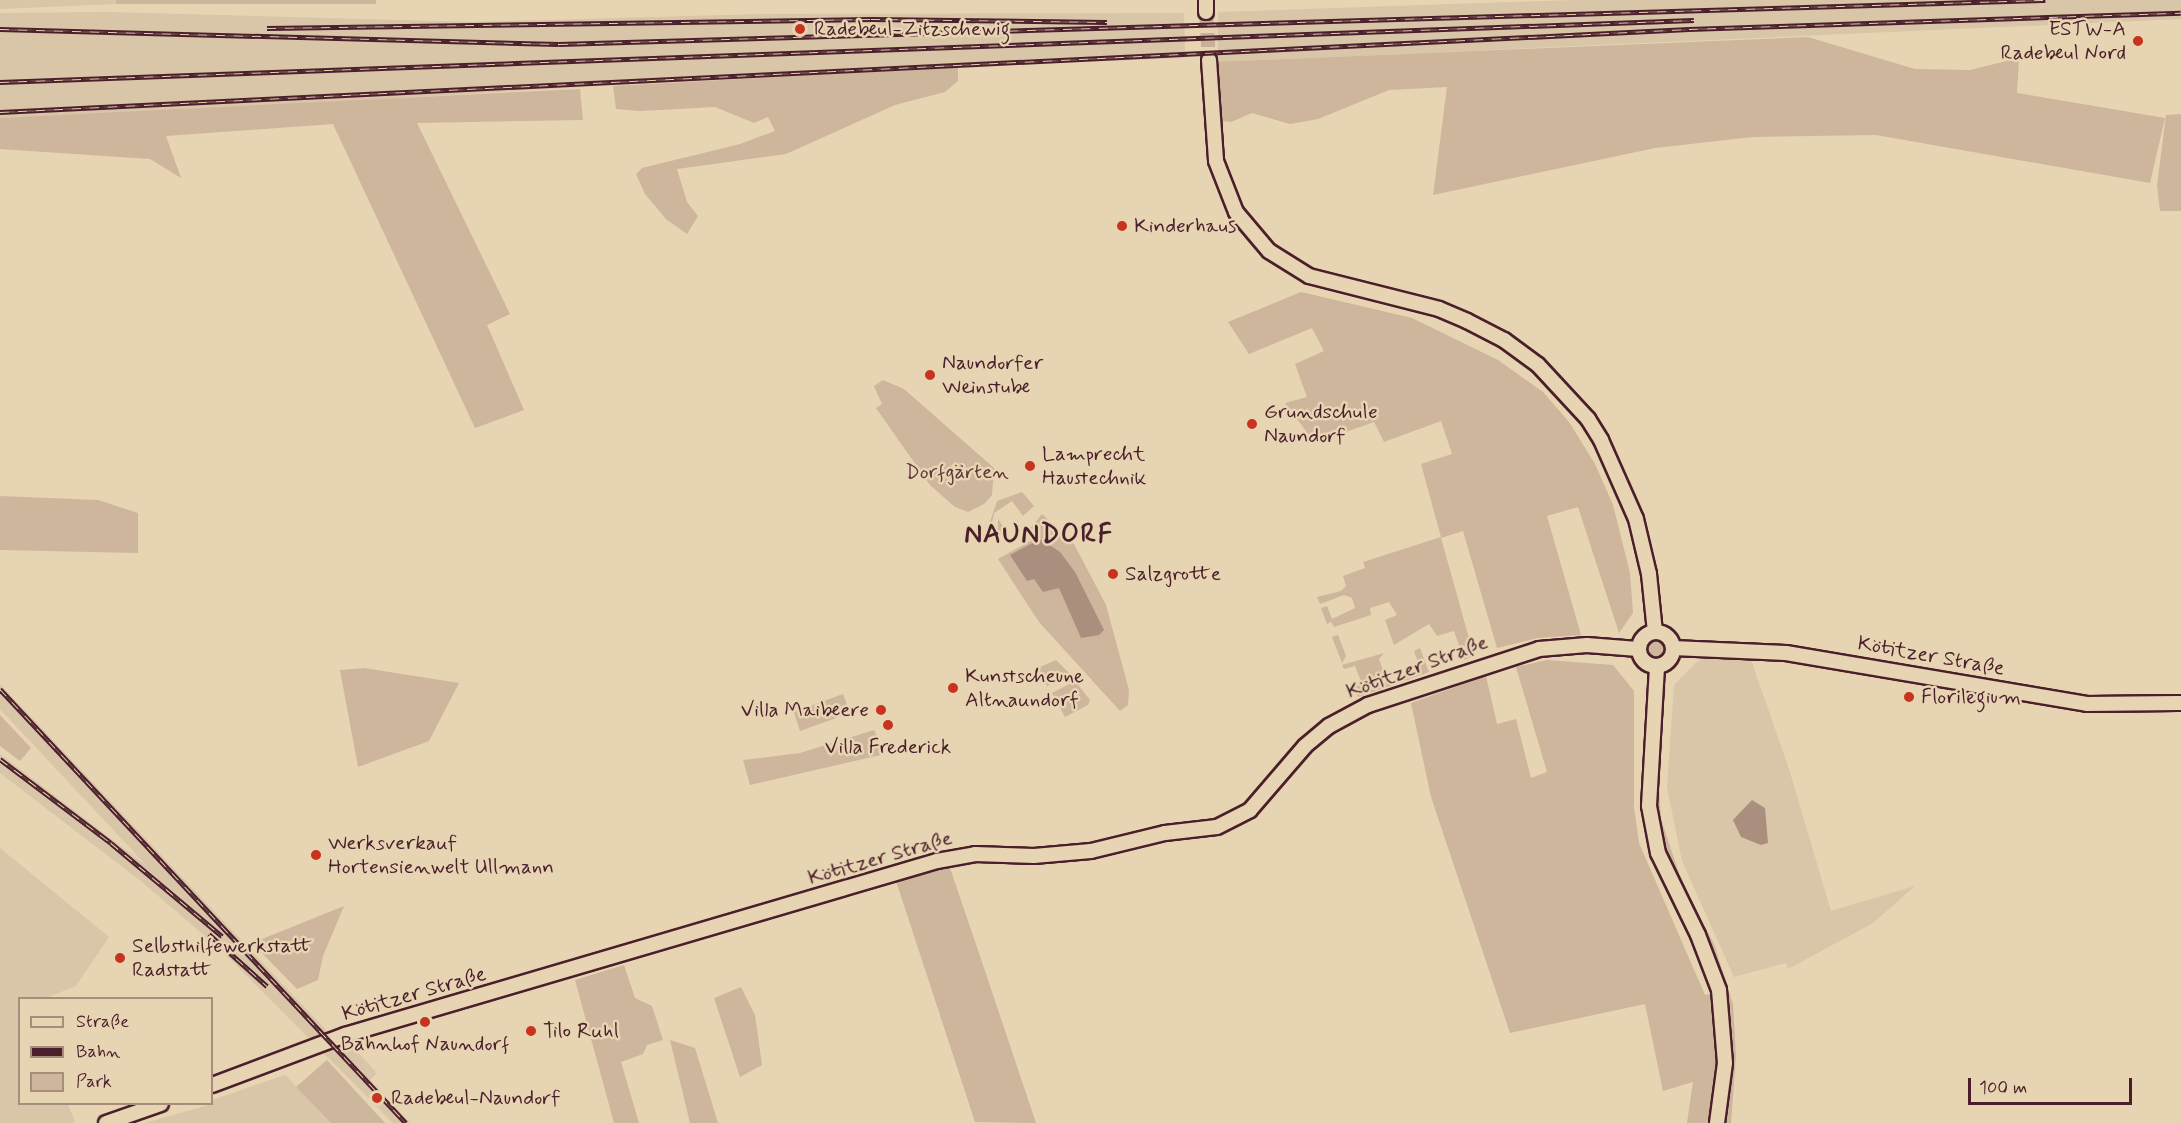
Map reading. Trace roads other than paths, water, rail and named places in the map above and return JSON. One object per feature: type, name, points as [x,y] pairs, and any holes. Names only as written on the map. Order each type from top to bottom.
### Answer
[{"type":"street","points":[[1209,60],[1216,162],[1236,212],[1269,251],[1309,276],[1429,307],[1467,321],[1538,365],[1588,419],[1601,440],[1636,519],[1649,574],[1655,632]]},
{"type":"street","points":[[1655,632],[1667,635],[1673,648],[1671,658],[1657,667],[1645,663],[1638,649],[1645,635],[1655,632]]},
{"type":"street","name":"Kötitzer Straße","points":[[213,1085],[345,1035],[937,861],[975,854],[1034,856],[1091,851],[1165,833],[1217,827],[1250,810],[1305,746],[1321,732],[1368,705],[1539,649],[1587,645],[1638,649]]},
{"type":"street","name":"Kötitzer Straße","points":[[1673,648],[1786,653],[2087,704],[2181,703]]},
{"type":"street","points":[[1657,667],[1648,806],[1658,853],[1698,935],[1719,990],[1725,1063],[1717,1123]]},
{"type":"street","points":[[106,1123],[158,1105]]},
{"type":"tunnel","points":[[1206,12],[1209,60]]},
{"type":"railway","points":[[0,29],[559,44],[2045,0]]},
{"type":"railway","points":[[0,112],[1689,29],[2181,13]]},
{"type":"railway","points":[[267,28],[871,19],[1107,22]]},
{"type":"railway","points":[[0,82],[1694,20]]},
{"type":"railway","points":[[0,689],[406,1123]]},
{"type":"railway","points":[[0,759],[111,843],[222,936]]},
{"type":"railway","points":[[209,934],[267,986]]},
{"type":"place","name":"Radebeul-Zitzschewig","points":[[800,29]]},
{"type":"place","name":"ESTW-A Radebeul Nord","points":[[2138,41]]},
{"type":"place","name":"Kinderhaus","points":[[1122,226]]},
{"type":"place","name":"Naundorfer Weinstube","points":[[930,375]]},
{"type":"place","name":"Grundschule Naundorf","points":[[1252,424]]},
{"type":"place","name":"Lamprecht Haustechnik","points":[[1030,466]]},
{"type":"place","name":"Salzgrotte","points":[[1113,574]]},
{"type":"place","name":"Kunstscheune Altnaundorf","points":[[953,688]]},
{"type":"place","name":"Florilegium","points":[[1909,697]]},
{"type":"place","name":"Villa Maibeere","points":[[881,710]]},
{"type":"place","name":"Villa Frederick","points":[[888,725]]},
{"type":"place","name":"Werksverkauf Hortensienwelt Ullmann","points":[[316,855]]},
{"type":"place","name":"Selbsthilfewerkstatt Radstatt","points":[[120,958]]},
{"type":"place","name":"Bahnhof Naundorf","points":[[425,1022]]},
{"type":"place","name":"Tilo Ruhl","points":[[531,1031]]},
{"type":"place","name":"Radebeul-Naundorf","points":[[377,1098]]},
{"type":"district","name":"NAUNDORF","points":[[1039,535]]},
{"type":"park label","name":"Dorfgärten","points":[[957,472]]}]
